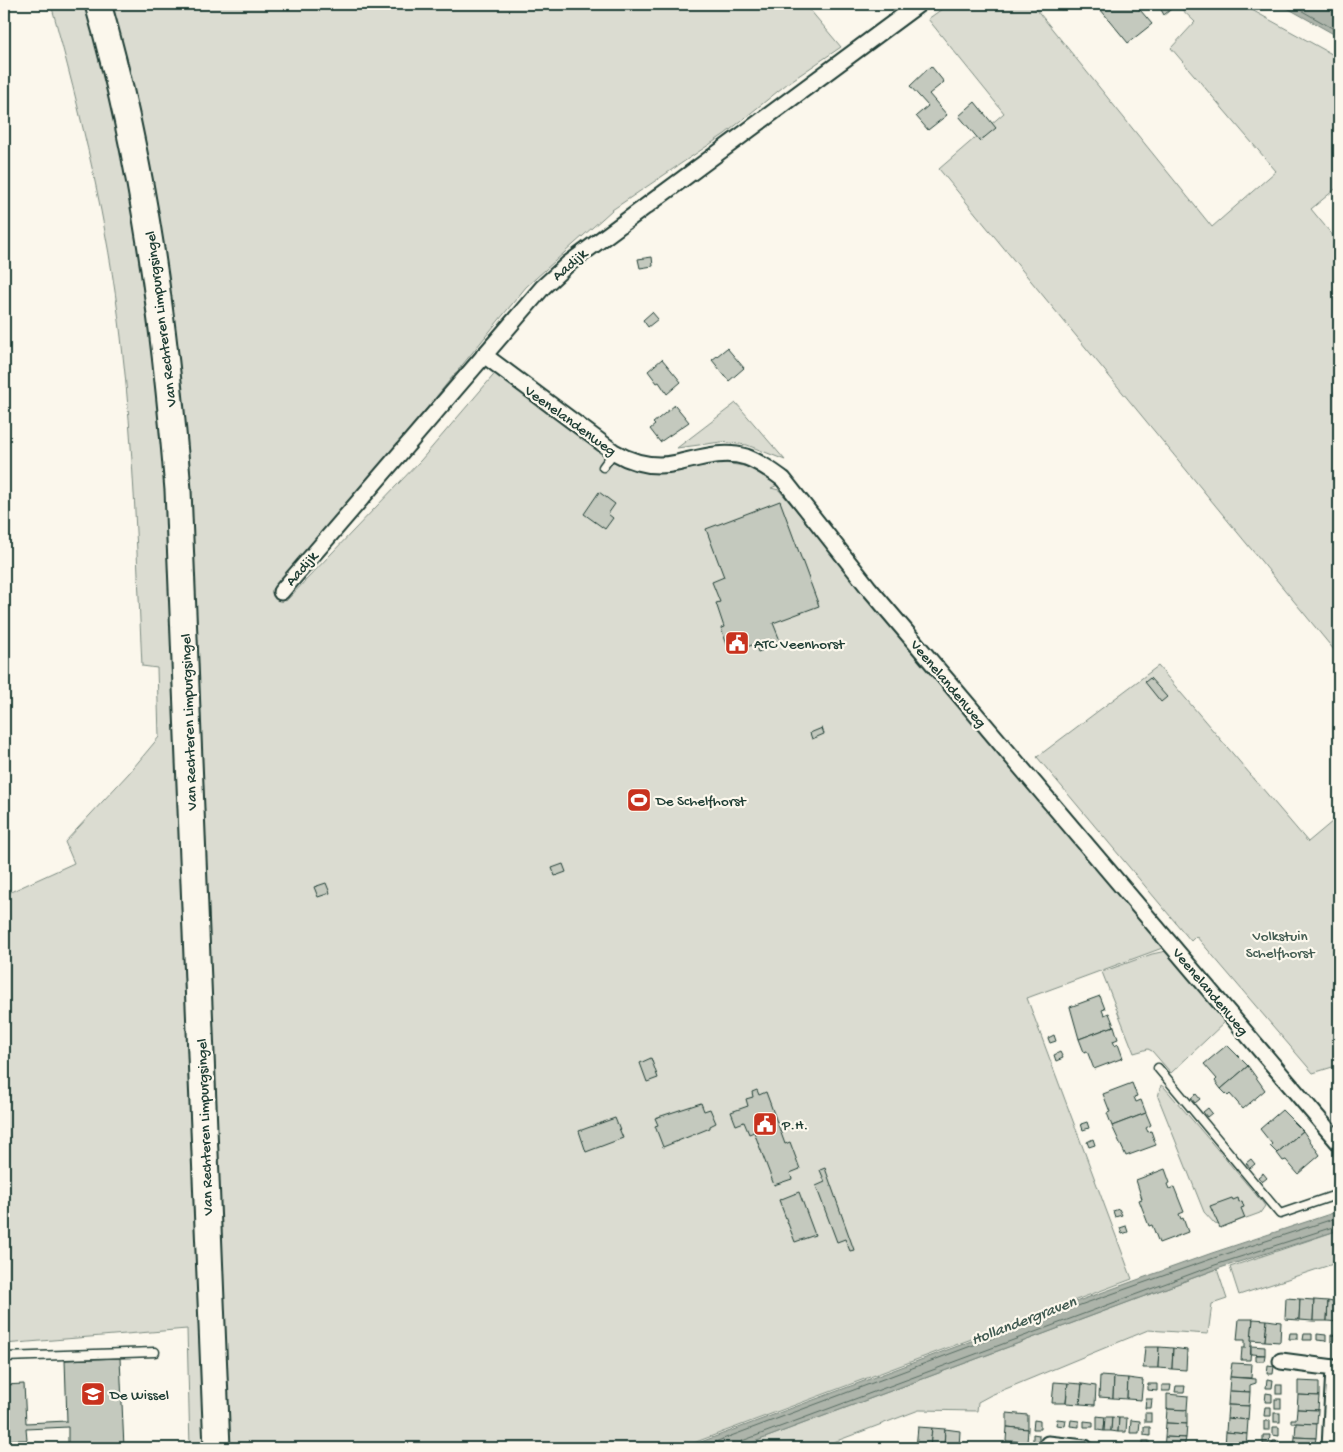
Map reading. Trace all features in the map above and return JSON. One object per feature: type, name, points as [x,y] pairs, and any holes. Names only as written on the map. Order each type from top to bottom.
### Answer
[{"type":"main road","name":"Van Rechteren Limpurgsingel","points":[[98,4],[135,151],[149,227],[169,375],[178,500],[217,1448]]},
{"type":"street","name":"Aadijk","points":[[281,592],[543,287],[589,246],[918,4]]},
{"type":"street","name":"Veenelandenweg","points":[[484,355],[614,452],[633,461],[652,465],[676,464],[702,456],[725,454],[745,457],[766,467],[783,479],[881,602],[1339,1143]]},
{"type":"street","points":[[1281,1361],[1334,1368],[1333,1445]]},
{"type":"street","points":[[1048,1444],[1085,1448]]},
{"type":"lane","points":[[602,467],[614,452]]},
{"type":"lane","points":[[1158,1068],[1280,1214],[1339,1194]]},
{"type":"lane","points":[[4,1357],[155,1352]]},
{"type":"green space","points":[[51,4],[87,4],[110,93],[135,218],[153,334],[169,525],[207,1448],[190,1448],[187,1329],[4,1344],[4,895],[74,863],[65,842],[129,773],[159,737],[157,668],[142,666],[132,461],[121,337],[109,253],[73,87]]},
{"type":"green space","name":"De Schelfhorst","points":[[107,4],[805,4],[841,47],[788,83],[725,134],[612,210],[526,287],[396,446],[272,590],[286,601],[421,460],[498,370],[657,471],[677,472],[718,462],[744,466],[763,472],[778,485],[771,488],[779,490],[1165,947],[1027,998],[1132,1279],[680,1448],[228,1448],[189,545]]},
{"type":"green space","points":[[949,4],[1032,4],[1212,227],[1276,171],[1171,48],[1195,22],[1176,4],[1241,4],[1339,58],[1339,186],[1311,209],[1339,243],[1339,656],[939,169],[1004,113],[928,19]]},
{"type":"green space","points":[[736,403],[785,460],[747,445],[721,442],[677,448]]},
{"type":"green space","name":"Volkstuin Schelfhorst","points":[[1158,666],[1308,842],[1339,816],[1339,1065],[1313,1073],[1196,936],[1191,941],[1037,757]]},
{"type":"green space","points":[[1166,951],[1226,1021],[1171,1073],[1152,1051],[1148,1049],[1134,1053],[1102,972],[1152,954]]},
{"type":"green space","points":[[1161,1085],[1263,1203],[1265,1206],[1260,1213],[1224,1226],[1215,1224],[1204,1212],[1158,1097]]},
{"type":"green space","points":[[1339,1230],[1339,1262],[1239,1295],[1230,1267]]},
{"type":"green space","points":[[1217,1269],[1227,1299],[1212,1304],[1208,1334],[1148,1330],[991,1395],[978,1402],[977,1411],[919,1410],[818,1448],[738,1448]]},
{"type":"water","points":[[1280,4],[1339,4],[1339,37]]},
{"type":"water","points":[[1339,1211],[1339,1230],[1217,1269],[738,1448],[685,1448],[1081,1300],[1212,1253]]},
{"type":"building","points":[[1055,4],[1069,4],[1061,10]]},
{"type":"building","points":[[1096,4],[1135,4],[1152,24],[1128,43]]},
{"type":"building","points":[[1158,4],[1175,4],[1176,5],[1164,15]]},
{"type":"building","points":[[931,66],[944,82],[929,94],[947,115],[928,130],[916,116],[928,106],[910,86]]},
{"type":"building","points":[[975,102],[996,128],[980,141],[959,116]]},
{"type":"building","points":[[652,257],[653,266],[640,268],[638,259]]},
{"type":"building","points":[[652,312],[658,319],[648,327],[643,320]]},
{"type":"building","points":[[727,348],[744,368],[729,381],[712,360]]},
{"type":"building","points":[[662,359],[681,382],[667,394],[648,371]]},
{"type":"building","points":[[675,405],[689,422],[660,442],[650,429],[655,425],[653,423]]},
{"type":"building","points":[[599,492],[615,504],[608,514],[613,518],[605,529],[584,514]]},
{"type":"building","points":[[780,501],[819,606],[773,623],[781,643],[758,652],[755,644],[730,653],[721,628],[724,627],[716,603],[720,602],[712,582],[724,577],[706,529]]},
{"type":"building","points":[[1150,678],[1167,697],[1161,702],[1145,682]]},
{"type":"building","points":[[822,728],[824,734],[812,739],[810,733]]},
{"type":"building","points":[[563,864],[566,872],[555,876],[552,868]]},
{"type":"building","points":[[326,883],[330,893],[318,897],[314,887]]},
{"type":"building","points":[[1100,996],[1105,1009],[1102,1010],[1104,1015],[1109,1013],[1114,1026],[1079,1039],[1070,1007]]},
{"type":"building","points":[[1114,1026],[1118,1039],[1113,1041],[1115,1046],[1118,1044],[1123,1058],[1094,1069],[1087,1051],[1084,1052],[1079,1039]]},
{"type":"building","points":[[1054,1035],[1056,1041],[1050,1043],[1048,1038]]},
{"type":"building","points":[[1227,1045],[1248,1066],[1221,1089],[1215,1081],[1217,1079],[1204,1064]]},
{"type":"building","points":[[1060,1052],[1063,1058],[1056,1061],[1054,1055]]},
{"type":"building","points":[[651,1058],[658,1078],[647,1082],[640,1063]]},
{"type":"building","points":[[1248,1066],[1265,1090],[1243,1109],[1230,1094],[1228,1096],[1221,1089]]},
{"type":"building","points":[[1132,1083],[1137,1096],[1134,1097],[1136,1102],[1141,1100],[1146,1113],[1112,1126],[1107,1113],[1110,1112],[1103,1094]]},
{"type":"building","points":[[757,1090],[759,1095],[766,1092],[785,1144],[790,1142],[800,1169],[790,1173],[792,1179],[774,1185],[754,1132],[749,1134],[744,1122],[736,1125],[731,1112],[748,1106],[746,1099],[753,1097],[752,1092]]},
{"type":"building","points":[[1196,1094],[1200,1099],[1195,1103],[1191,1098]]},
{"type":"building","points":[[701,1103],[704,1111],[710,1109],[716,1123],[710,1126],[710,1128],[663,1147],[655,1126],[658,1125],[655,1118]]},
{"type":"building","points":[[1208,1108],[1212,1113],[1207,1117],[1203,1112]]},
{"type":"building","points":[[1282,1110],[1303,1131],[1277,1153],[1270,1146],[1272,1144],[1260,1129]]},
{"type":"building","points":[[1146,1113],[1151,1125],[1146,1128],[1148,1132],[1151,1131],[1156,1145],[1126,1156],[1112,1126]]},
{"type":"building","points":[[615,1118],[623,1138],[586,1152],[579,1131]]},
{"type":"building","points":[[1087,1122],[1089,1128],[1083,1130],[1081,1124]]},
{"type":"building","points":[[1303,1131],[1320,1155],[1298,1174],[1277,1153]]},
{"type":"building","points":[[1093,1139],[1095,1145],[1089,1147],[1087,1142]]},
{"type":"building","points":[[1251,1159],[1255,1164],[1250,1168],[1246,1163]]},
{"type":"building","points":[[825,1168],[854,1250],[850,1251],[845,1239],[837,1242],[816,1186],[825,1182],[820,1170]]},
{"type":"building","points":[[1165,1169],[1170,1183],[1167,1184],[1169,1189],[1174,1187],[1184,1212],[1179,1214],[1181,1219],[1183,1218],[1188,1232],[1159,1243],[1152,1225],[1149,1226],[1139,1200],[1142,1199],[1136,1180]]},
{"type":"building","points":[[1263,1173],[1267,1178],[1262,1182],[1258,1177]]},
{"type":"building","points":[[799,1192],[815,1235],[795,1242],[779,1200]]},
{"type":"building","points":[[1232,1198],[1233,1200],[1238,1198],[1239,1202],[1242,1201],[1244,1207],[1241,1208],[1245,1218],[1220,1228],[1210,1206]]},
{"type":"building","points":[[1119,1209],[1122,1215],[1115,1217],[1113,1211]]},
{"type":"building","points":[[1126,1226],[1128,1232],[1122,1234],[1120,1228]]},
{"type":"building","points":[[1286,1298],[1300,1299],[1299,1320],[1285,1319]]},
{"type":"building","points":[[1300,1299],[1314,1300],[1313,1321],[1299,1320]]},
{"type":"building","points":[[1314,1300],[1328,1301],[1327,1321],[1313,1321]]},
{"type":"building","points":[[1328,1301],[1339,1303],[1339,1322],[1327,1321]]},
{"type":"building","points":[[1239,1319],[1253,1319],[1250,1360],[1241,1360],[1242,1348],[1245,1348],[1245,1340],[1237,1340]]},
{"type":"building","points":[[1253,1319],[1267,1320],[1265,1341],[1251,1340]]},
{"type":"building","points":[[1267,1320],[1281,1322],[1280,1342],[1265,1341]]},
{"type":"building","points":[[1290,1333],[1298,1333],[1298,1339],[1289,1339]]},
{"type":"building","points":[[1304,1334],[1312,1334],[1312,1340],[1303,1340]]},
{"type":"building","points":[[1317,1334],[1326,1335],[1326,1341],[1317,1340]]},
{"type":"building","points":[[1331,1335],[1339,1336],[1339,1342],[1331,1341]]},
{"type":"building","points":[[1251,1346],[1265,1347],[1265,1355],[1251,1354]]},
{"type":"building","points":[[1145,1347],[1159,1347],[1158,1368],[1143,1368]]},
{"type":"building","points":[[1159,1347],[1173,1348],[1172,1369],[1158,1368]]},
{"type":"building","points":[[1173,1348],[1187,1350],[1186,1370],[1172,1369]]},
{"type":"building","points":[[1256,1355],[1265,1355],[1264,1361],[1256,1361]]},
{"type":"building","points":[[120,1358],[124,1448],[68,1448],[68,1427],[26,1429],[27,1440],[4,1440],[4,1385],[24,1384],[26,1423],[67,1421],[65,1360]]},
{"type":"building","points":[[1232,1363],[1252,1364],[1251,1378],[1230,1377]]},
{"type":"building","points":[[1268,1365],[1274,1366],[1273,1374],[1267,1374]]},
{"type":"building","points":[[1100,1376],[1114,1377],[1113,1398],[1099,1397]]},
{"type":"building","points":[[1114,1377],[1128,1378],[1127,1399],[1113,1398]]},
{"type":"building","points":[[1230,1377],[1256,1379],[1256,1383],[1250,1385],[1250,1392],[1229,1391]]},
{"type":"building","points":[[1128,1378],[1143,1380],[1141,1400],[1127,1399]]},
{"type":"building","points":[[1267,1379],[1273,1380],[1272,1388],[1266,1388]]},
{"type":"building","points":[[1298,1381],[1319,1382],[1319,1396],[1298,1395]]},
{"type":"building","points":[[1054,1382],[1068,1383],[1066,1403],[1052,1403]]},
{"type":"building","points":[[1068,1383],[1082,1384],[1080,1404],[1066,1403]]},
{"type":"building","points":[[1082,1384],[1096,1386],[1095,1405],[1080,1404]]},
{"type":"building","points":[[1148,1384],[1157,1384],[1157,1391],[1148,1390]]},
{"type":"building","points":[[1162,1385],[1171,1385],[1170,1391],[1162,1391]]},
{"type":"building","points":[[1276,1385],[1282,1385],[1282,1394],[1276,1394]]},
{"type":"building","points":[[1176,1386],[1185,1386],[1184,1392],[1175,1392]]},
{"type":"building","points":[[1229,1391],[1250,1392],[1249,1406],[1228,1405]]},
{"type":"building","points":[[1266,1393],[1272,1394],[1272,1402],[1265,1402]]},
{"type":"building","points":[[1167,1394],[1188,1396],[1187,1410],[1167,1409]]},
{"type":"building","points":[[1298,1395],[1319,1396],[1318,1410],[1297,1409]]},
{"type":"building","points":[[1146,1399],[1152,1399],[1151,1408],[1145,1408]]},
{"type":"building","points":[[1275,1399],[1281,1399],[1281,1408],[1275,1408]]},
{"type":"building","points":[[1228,1405],[1249,1406],[1248,1420],[1227,1418]]},
{"type":"building","points":[[1265,1407],[1271,1407],[1271,1416],[1264,1416]]},
{"type":"building","points":[[1167,1409],[1187,1410],[1187,1424],[1166,1423]]},
{"type":"building","points":[[1297,1409],[1318,1410],[1317,1424],[1291,1423],[1291,1419],[1296,1419]]},
{"type":"building","points":[[1007,1413],[1028,1415],[1028,1429],[1007,1427]]},
{"type":"building","points":[[1145,1413],[1151,1413],[1151,1422],[1145,1422]]},
{"type":"building","points":[[1274,1413],[1280,1413],[1280,1422],[1274,1422]]},
{"type":"building","points":[[1097,1416],[1105,1417],[1104,1431],[1097,1430]]},
{"type":"building","points":[[1105,1417],[1112,1417],[1111,1431],[1104,1431]]},
{"type":"building","points":[[1112,1417],[1119,1418],[1118,1432],[1111,1431]]},
{"type":"building","points":[[1119,1418],[1127,1418],[1126,1432],[1118,1432]]},
{"type":"building","points":[[1227,1418],[1248,1420],[1247,1434],[1226,1432]]},
{"type":"building","points":[[1057,1419],[1066,1420],[1065,1426],[1056,1425]]},
{"type":"building","points":[[1034,1420],[1040,1421],[1040,1429],[1033,1429]]},
{"type":"building","points":[[1071,1420],[1079,1421],[1079,1427],[1070,1426]]},
{"type":"building","points":[[1131,1420],[1140,1421],[1139,1433],[1130,1433]]},
{"type":"building","points":[[1084,1421],[1093,1422],[1093,1427],[1084,1427]]},
{"type":"building","points":[[1264,1421],[1270,1421],[1270,1430],[1264,1430]]},
{"type":"building","points":[[1166,1423],[1187,1424],[1186,1438],[1165,1437]]},
{"type":"building","points":[[1296,1423],[1317,1424],[1316,1438],[1295,1437]]},
{"type":"building","points":[[918,1427],[932,1428],[930,1448],[916,1448]]},
{"type":"building","points":[[1007,1427],[1028,1429],[1027,1442],[1006,1441]]},
{"type":"building","points":[[1144,1427],[1150,1427],[1150,1436],[1144,1435]]},
{"type":"building","points":[[1273,1427],[1279,1427],[1279,1436],[1273,1435]]},
{"type":"building","points":[[932,1428],[945,1429],[944,1448],[930,1448]]},
{"type":"building","points":[[945,1429],[960,1431],[959,1448],[944,1448]]},
{"type":"building","points":[[1226,1432],[1247,1434],[1246,1448],[1225,1446]]},
{"type":"building","points":[[1033,1434],[1039,1435],[1039,1443],[1033,1443]]},
{"type":"building","points":[[1263,1435],[1270,1435],[1269,1444],[1263,1444]]},
{"type":"building","points":[[1165,1437],[1186,1438],[1184,1448],[1164,1448]]},
{"type":"building","points":[[1295,1437],[1316,1438],[1314,1448],[1294,1448]]},
{"type":"building","points":[[1006,1441],[1027,1442],[1026,1448],[1005,1448]]},
{"type":"building","points":[[1143,1441],[1149,1441],[1149,1448],[1143,1448]]},
{"type":"building","points":[[1273,1441],[1279,1441],[1278,1448],[1272,1448]]},
{"type":"place","name":"ATC Veenhorst","points":[[737,643]]},
{"type":"place","name":"De Schelfhorst","points":[[639,800]]},
{"type":"place","name":"P.H.","points":[[765,1124]]},
{"type":"place","name":"De Wissel","points":[[93,1394]]},
{"type":"water label","name":"Hollandergraven","points":[[1023,1319]]}]
